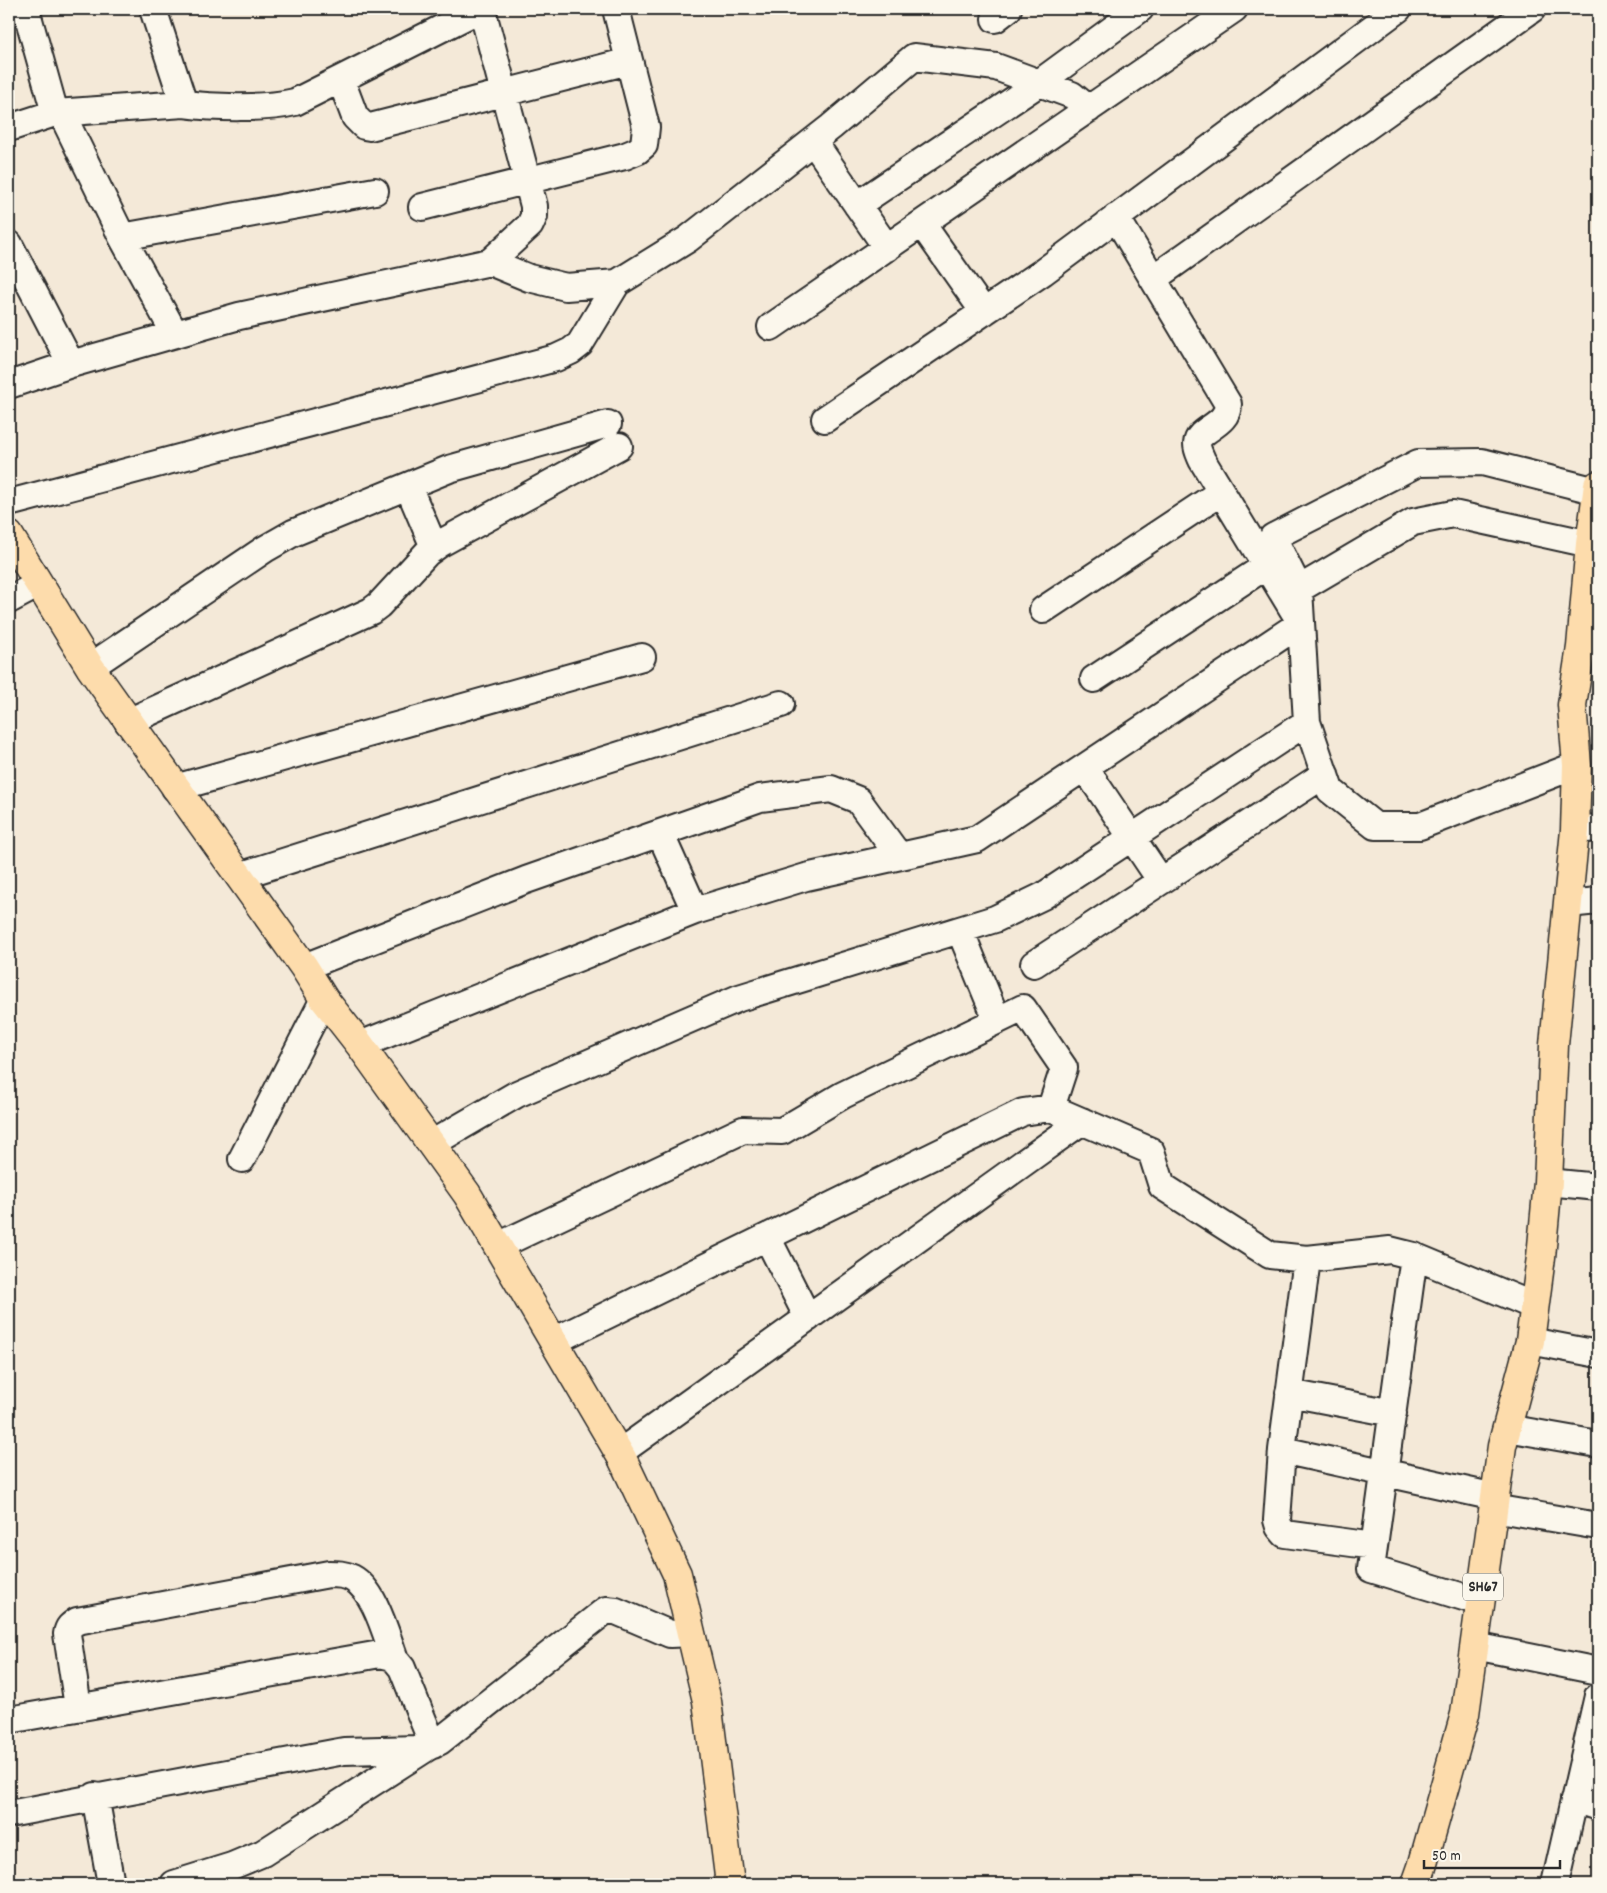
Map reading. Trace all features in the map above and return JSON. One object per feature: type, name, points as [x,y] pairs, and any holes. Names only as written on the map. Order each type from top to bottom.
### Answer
[{"type":"main road","name":"SH67","points":[[1416,1884],[1465,1714],[1502,1446],[1530,1341],[1541,1257],[1548,1182],[1554,1045],[1568,904],[1587,829],[1577,765],[1572,705],[1590,647],[1590,544],[1598,488]]},
{"type":"main road","points":[[9,536],[90,667],[128,722],[304,967],[324,999],[360,1045],[467,1194],[619,1453],[678,1574],[706,1701],[730,1884]]},
{"type":"street","points":[[26,9],[58,113],[175,334]]},
{"type":"street","points":[[153,9],[184,104]]},
{"type":"street","points":[[9,128],[58,113],[184,104],[199,106],[284,105],[305,98],[481,9],[506,93],[534,206],[534,216],[530,224],[490,262],[239,316],[71,364],[9,385]]},
{"type":"street","points":[[422,206],[625,156],[637,151],[644,145],[646,127],[616,9]]},
{"type":"street","points":[[771,327],[1234,9]]},
{"type":"street","points":[[825,419],[1043,272],[1398,9]]},
{"type":"street","points":[[1153,279],[1532,9]]},
{"type":"street","points":[[857,205],[1039,83],[1131,11]]},
{"type":"street","points":[[9,503],[556,358],[571,351],[580,344],[617,283],[688,238],[813,141],[914,57],[996,67],[1072,95],[1089,109]]},
{"type":"street","points":[[341,80],[355,117],[364,126],[370,127],[629,61]]},
{"type":"street","points":[[813,141],[887,248]]},
{"type":"street","points":[[122,236],[375,191]]},
{"type":"street","points":[[1116,217],[1228,404],[1228,412],[1200,437],[1197,442],[1197,448],[1221,492],[1301,623]]},
{"type":"street","points":[[922,224],[984,312]]},
{"type":"street","points":[[9,244],[71,364]]},
{"type":"street","points":[[490,262],[529,278],[566,287],[617,283]]},
{"type":"street","points":[[90,667],[278,541],[293,533],[449,469],[614,435],[434,547],[371,611],[128,722]]},
{"type":"street","points":[[1577,765],[1420,826],[1375,826],[1330,790],[1307,722],[1299,590],[1273,537],[1418,463],[1482,462],[1598,488]]},
{"type":"street","points":[[408,486],[434,547]]},
{"type":"street","points":[[1043,610],[1221,492]]},
{"type":"street","points":[[1299,590],[1413,522],[1454,514],[1590,544]]},
{"type":"street","points":[[1094,679],[1266,566]]},
{"type":"street","points":[[9,600],[39,584]]},
{"type":"street","points":[[360,1045],[695,911],[806,877],[977,839],[1301,623]]},
{"type":"street","points":[[175,788],[642,657]]},
{"type":"street","points":[[239,876],[781,704]]},
{"type":"street","points":[[431,1144],[517,1094],[739,998],[995,920],[1043,896],[1307,722]]},
{"type":"street","points":[[1085,768],[1161,881]]},
{"type":"street","points":[[1034,964],[1325,774]]},
{"type":"street","points":[[304,967],[526,880],[760,798],[831,789],[858,800],[900,856]]},
{"type":"street","points":[[660,833],[695,911]]},
{"type":"street","points":[[1568,904],[1598,901]]},
{"type":"street","points":[[960,930],[997,1020]]},
{"type":"street","points":[[242,1160],[324,999]]},
{"type":"street","points":[[498,1246],[743,1130],[782,1131],[843,1095],[1023,1008],[1064,1068],[1051,1108]]},
{"type":"street","points":[[554,1342],[1023,1112],[1051,1108],[1151,1151],[1162,1186],[1270,1255],[1307,1259],[1390,1250],[1414,1256],[1535,1296]]},
{"type":"street","points":[[619,1453],[1082,1121]]},
{"type":"street","points":[[1548,1182],[1598,1187]]},
{"type":"street","points":[[767,1237],[808,1318]]},
{"type":"street","points":[[1414,1256],[1371,1569],[1480,1602]]},
{"type":"street","points":[[1307,1259],[1282,1450],[1277,1520],[1279,1527],[1285,1534],[1374,1546]]},
{"type":"street","points":[[1530,1341],[1598,1354]]},
{"type":"street","points":[[1289,1393],[1393,1412]]},
{"type":"street","points":[[1506,1428],[1598,1444]]},
{"type":"street","points":[[1282,1450],[1385,1473],[1494,1502],[1598,1526]]},
{"type":"street","points":[[78,1707],[67,1634],[71,1624],[77,1621],[329,1574],[342,1574],[351,1577],[361,1584],[374,1605],[395,1659],[402,1668],[430,1747]]},
{"type":"street","points":[[174,1884],[232,1866],[263,1853],[430,1747],[606,1610],[616,1611],[673,1634],[691,1633]]},
{"type":"street","points":[[1474,1646],[1598,1671]]},
{"type":"street","points":[[9,1720],[372,1654],[387,1654],[395,1659]]},
{"type":"street","points":[[1555,1884],[1586,1803],[1597,1701]]},
{"type":"street","points":[[9,1814],[96,1796],[344,1751],[430,1747]]},
{"type":"street","points":[[96,1796],[112,1884]]}]
